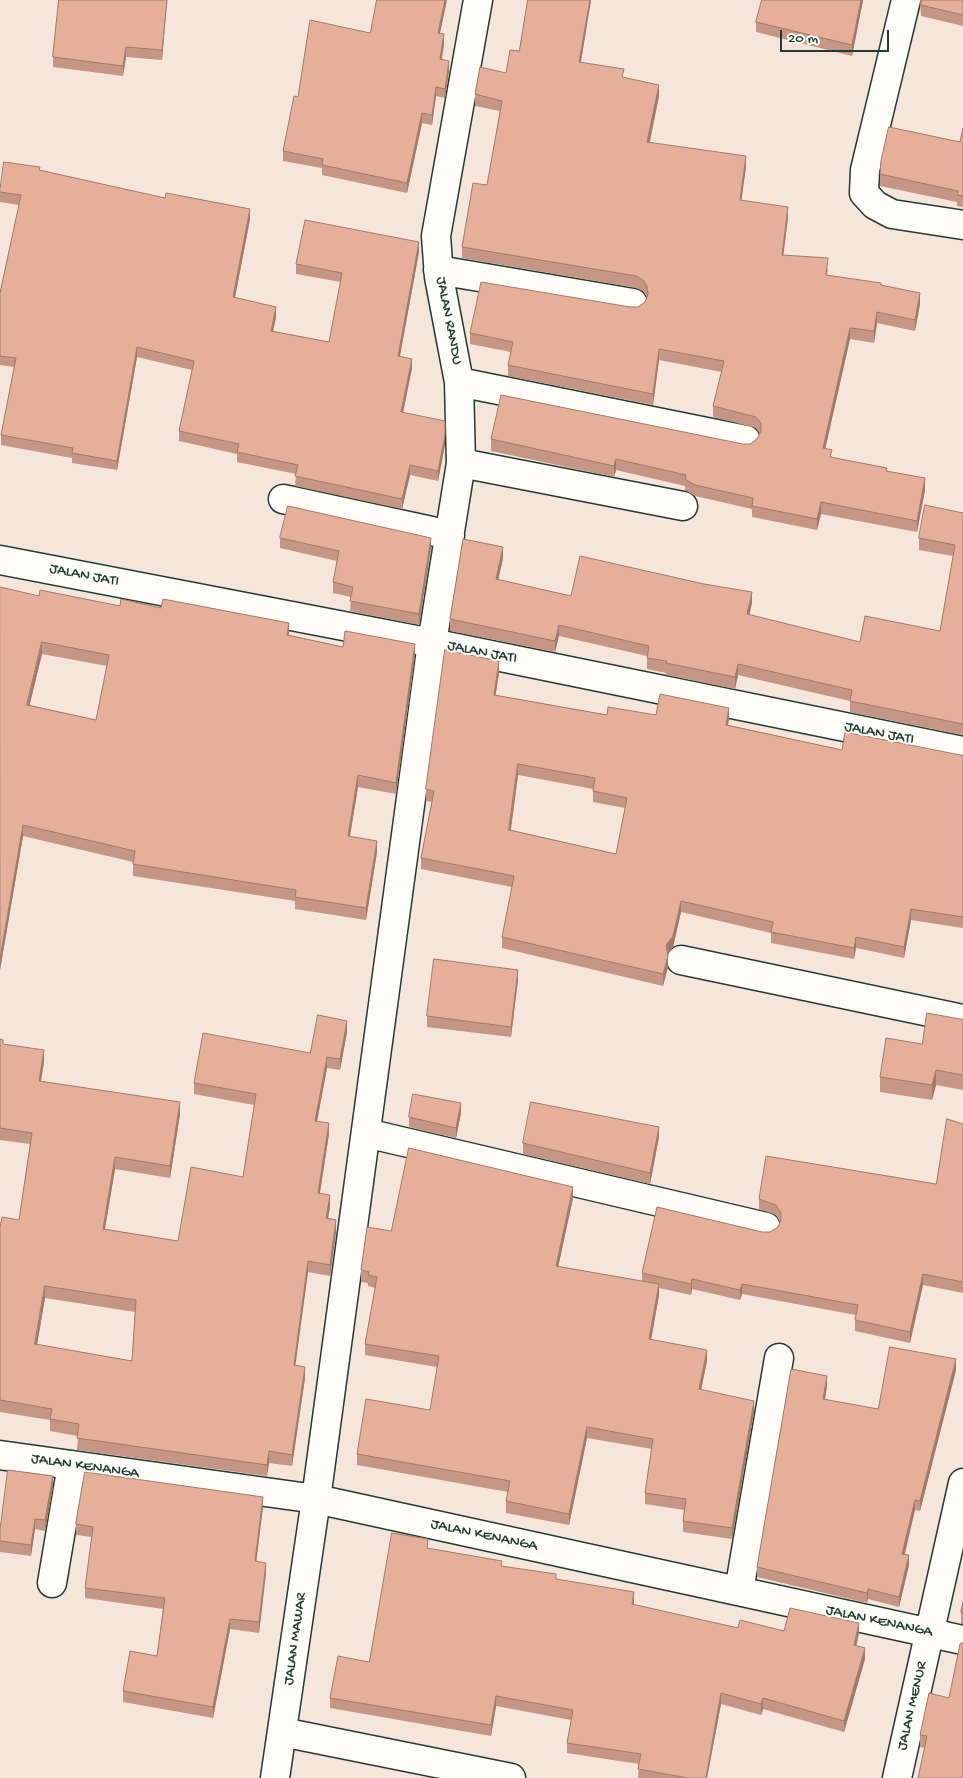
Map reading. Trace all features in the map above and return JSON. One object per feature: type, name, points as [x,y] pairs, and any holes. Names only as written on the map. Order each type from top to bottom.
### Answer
[{"type":"street","name":"JALAN RANDU","points":[[366,1133],[432,643],[461,463],[459,382],[438,270],[436,236],[478,0]]},
{"type":"street","points":[[906,0],[865,170],[864,192],[875,205],[892,214],[963,226]]},
{"type":"street","points":[[438,270],[632,303]]},
{"type":"street","points":[[459,382],[746,440]]},
{"type":"street","points":[[461,463],[683,506]]},
{"type":"street","points":[[283,499],[450,535]]},
{"type":"street","name":"JALAN JATI","points":[[0,560],[432,643],[963,751]]},
{"type":"street","points":[[681,960],[963,1018]]},
{"type":"street","points":[[366,1133],[766,1227]]},
{"type":"street","name":"JALAN MAWAR","points":[[275,1778],[316,1499],[366,1133]]},
{"type":"street","points":[[739,1591],[779,1358]]},
{"type":"street","name":"JALAN KENANGA","points":[[0,1455],[316,1499],[963,1640]]},
{"type":"street","points":[[52,1583],[72,1465]]},
{"type":"street","name":"JALAN MENUR","points":[[897,1778],[963,1483]]},
{"type":"street","points":[[282,1732],[511,1778]]},
{"type":"building","points":[[59,0],[167,0],[162,50],[126,47],[123,66],[53,57]]},
{"type":"building","points":[[377,0],[445,0],[438,33],[444,34],[440,59],[449,61],[445,89],[436,87],[432,115],[422,113],[407,183],[322,165],[323,159],[283,151],[294,96],[298,97],[310,20],[370,33]]},
{"type":"building","points":[[528,0],[590,0],[579,62],[624,69],[622,77],[659,85],[647,142],[746,156],[740,200],[788,207],[782,255],[828,258],[826,275],[881,283],[881,285],[920,293],[915,320],[877,312],[874,331],[850,328],[823,448],[832,450],[830,457],[887,468],[886,471],[925,478],[917,521],[821,502],[817,519],[752,506],[753,498],[695,485],[685,479],[686,475],[616,459],[614,466],[491,439],[501,395],[743,444],[750,444],[757,439],[761,431],[761,423],[756,417],[713,406],[724,361],[659,349],[653,394],[508,365],[513,342],[470,333],[481,282],[630,307],[638,307],[645,302],[648,294],[647,286],[643,280],[636,276],[462,247],[473,183],[487,185],[502,101],[475,94],[480,67],[506,73],[510,50],[519,51]]},
{"type":"building","points":[[762,0],[861,0],[852,45],[756,22]]},
{"type":"building","points":[[922,0],[963,0],[963,15],[921,5]]},
{"type":"building","points":[[889,127],[960,142],[963,128],[963,196],[957,195],[958,191],[880,174]]},
{"type":"building","points":[[4,162],[40,167],[39,170],[165,198],[166,193],[250,209],[233,297],[276,307],[271,331],[329,342],[342,273],[296,264],[305,220],[419,242],[398,356],[412,359],[401,412],[445,421],[445,435],[438,471],[410,465],[402,499],[295,476],[298,465],[237,452],[239,444],[179,431],[194,361],[137,347],[117,461],[72,453],[73,448],[1,435],[16,358],[0,356],[0,293],[21,195],[0,192]]},
{"type":"building","points":[[925,505],[963,513],[963,724],[850,701],[852,690],[738,664],[735,677],[666,663],[667,661],[647,658],[649,646],[559,625],[555,641],[450,619],[463,539],[503,547],[496,579],[571,596],[580,556],[704,584],[752,592],[747,614],[860,642],[865,616],[940,631],[955,545],[919,538]]},
{"type":"building","points":[[288,506],[431,538],[419,614],[350,601],[353,587],[333,582],[339,551],[280,538]]},
{"type":"building","points":[[0,587],[39,596],[40,590],[120,606],[121,599],[161,608],[163,599],[289,623],[287,635],[343,647],[345,631],[415,644],[396,783],[358,775],[348,836],[377,841],[366,908],[295,897],[296,890],[133,864],[135,851],[23,825],[0,959]],"holes":[[[42,642],[109,655],[96,720],[27,705]]]},
{"type":"building","points":[[445,650],[499,661],[494,695],[607,715],[608,707],[656,715],[660,694],[729,708],[726,725],[842,750],[845,732],[963,755],[963,917],[911,909],[904,947],[856,937],[854,948],[771,932],[773,922],[681,901],[673,936],[666,945],[668,956],[663,974],[502,937],[514,876],[421,858],[434,791],[426,789]],"holes":[[[518,764],[595,778],[593,791],[627,798],[616,854],[509,830]]]},
{"type":"building","points":[[434,959],[518,970],[511,1027],[427,1016]]},
{"type":"building","points":[[927,1013],[963,1019],[963,1075],[936,1070],[932,1085],[880,1077],[886,1038],[922,1044]]},
{"type":"building","points":[[318,1015],[347,1021],[340,1059],[327,1057],[315,1121],[329,1123],[318,1193],[330,1195],[326,1218],[336,1220],[330,1265],[308,1261],[294,1365],[305,1367],[292,1455],[269,1451],[267,1465],[77,1438],[79,1424],[50,1419],[52,1409],[0,1400],[0,1227],[2,1217],[19,1220],[32,1133],[0,1128],[0,1039],[3,1040],[3,1044],[44,1050],[39,1081],[180,1102],[170,1166],[115,1157],[103,1229],[178,1241],[191,1167],[243,1177],[256,1094],[194,1083],[203,1033],[310,1053]],"holes":[[[45,1286],[136,1300],[132,1361],[35,1344]]]},
{"type":"building","points":[[413,1094],[461,1103],[456,1128],[409,1117]]},
{"type":"building","points":[[531,1102],[659,1127],[650,1173],[523,1143]]},
{"type":"building","points":[[947,1119],[963,1124],[963,1282],[923,1274],[910,1332],[855,1320],[858,1305],[742,1284],[740,1290],[692,1279],[691,1284],[642,1273],[657,1207],[762,1232],[770,1232],[778,1227],[781,1213],[776,1205],[759,1199],[766,1156],[936,1184]]},
{"type":"building","points":[[409,1148],[573,1187],[556,1266],[659,1284],[649,1339],[707,1350],[699,1389],[754,1401],[732,1528],[683,1521],[686,1499],[645,1493],[653,1439],[587,1427],[569,1514],[506,1501],[510,1481],[357,1454],[366,1399],[430,1410],[439,1356],[365,1344],[377,1277],[368,1275],[369,1272],[361,1270],[367,1227],[391,1231]]},
{"type":"building","points":[[890,1347],[956,1359],[920,1501],[915,1500],[902,1554],[909,1555],[899,1597],[868,1589],[867,1593],[757,1567],[791,1369],[827,1376],[823,1399],[878,1409]]},
{"type":"building","points":[[8,1470],[53,1476],[45,1520],[35,1519],[31,1545],[0,1541]]},
{"type":"building","points":[[85,1472],[263,1497],[255,1561],[266,1563],[259,1622],[230,1619],[213,1707],[123,1691],[130,1651],[157,1656],[165,1598],[85,1588],[93,1527],[76,1524]]},
{"type":"building","points":[[392,1533],[428,1539],[427,1548],[502,1561],[501,1566],[556,1574],[556,1579],[634,1592],[632,1604],[738,1628],[740,1620],[784,1631],[790,1608],[859,1623],[854,1645],[865,1648],[844,1721],[763,1698],[761,1704],[721,1693],[706,1778],[688,1778],[638,1769],[641,1754],[567,1743],[573,1710],[496,1696],[491,1725],[330,1698],[338,1656],[369,1662]]},
{"type":"building","points":[[963,1643],[963,1778],[918,1778],[927,1736],[920,1735],[929,1693],[949,1698],[960,1644]]}]
